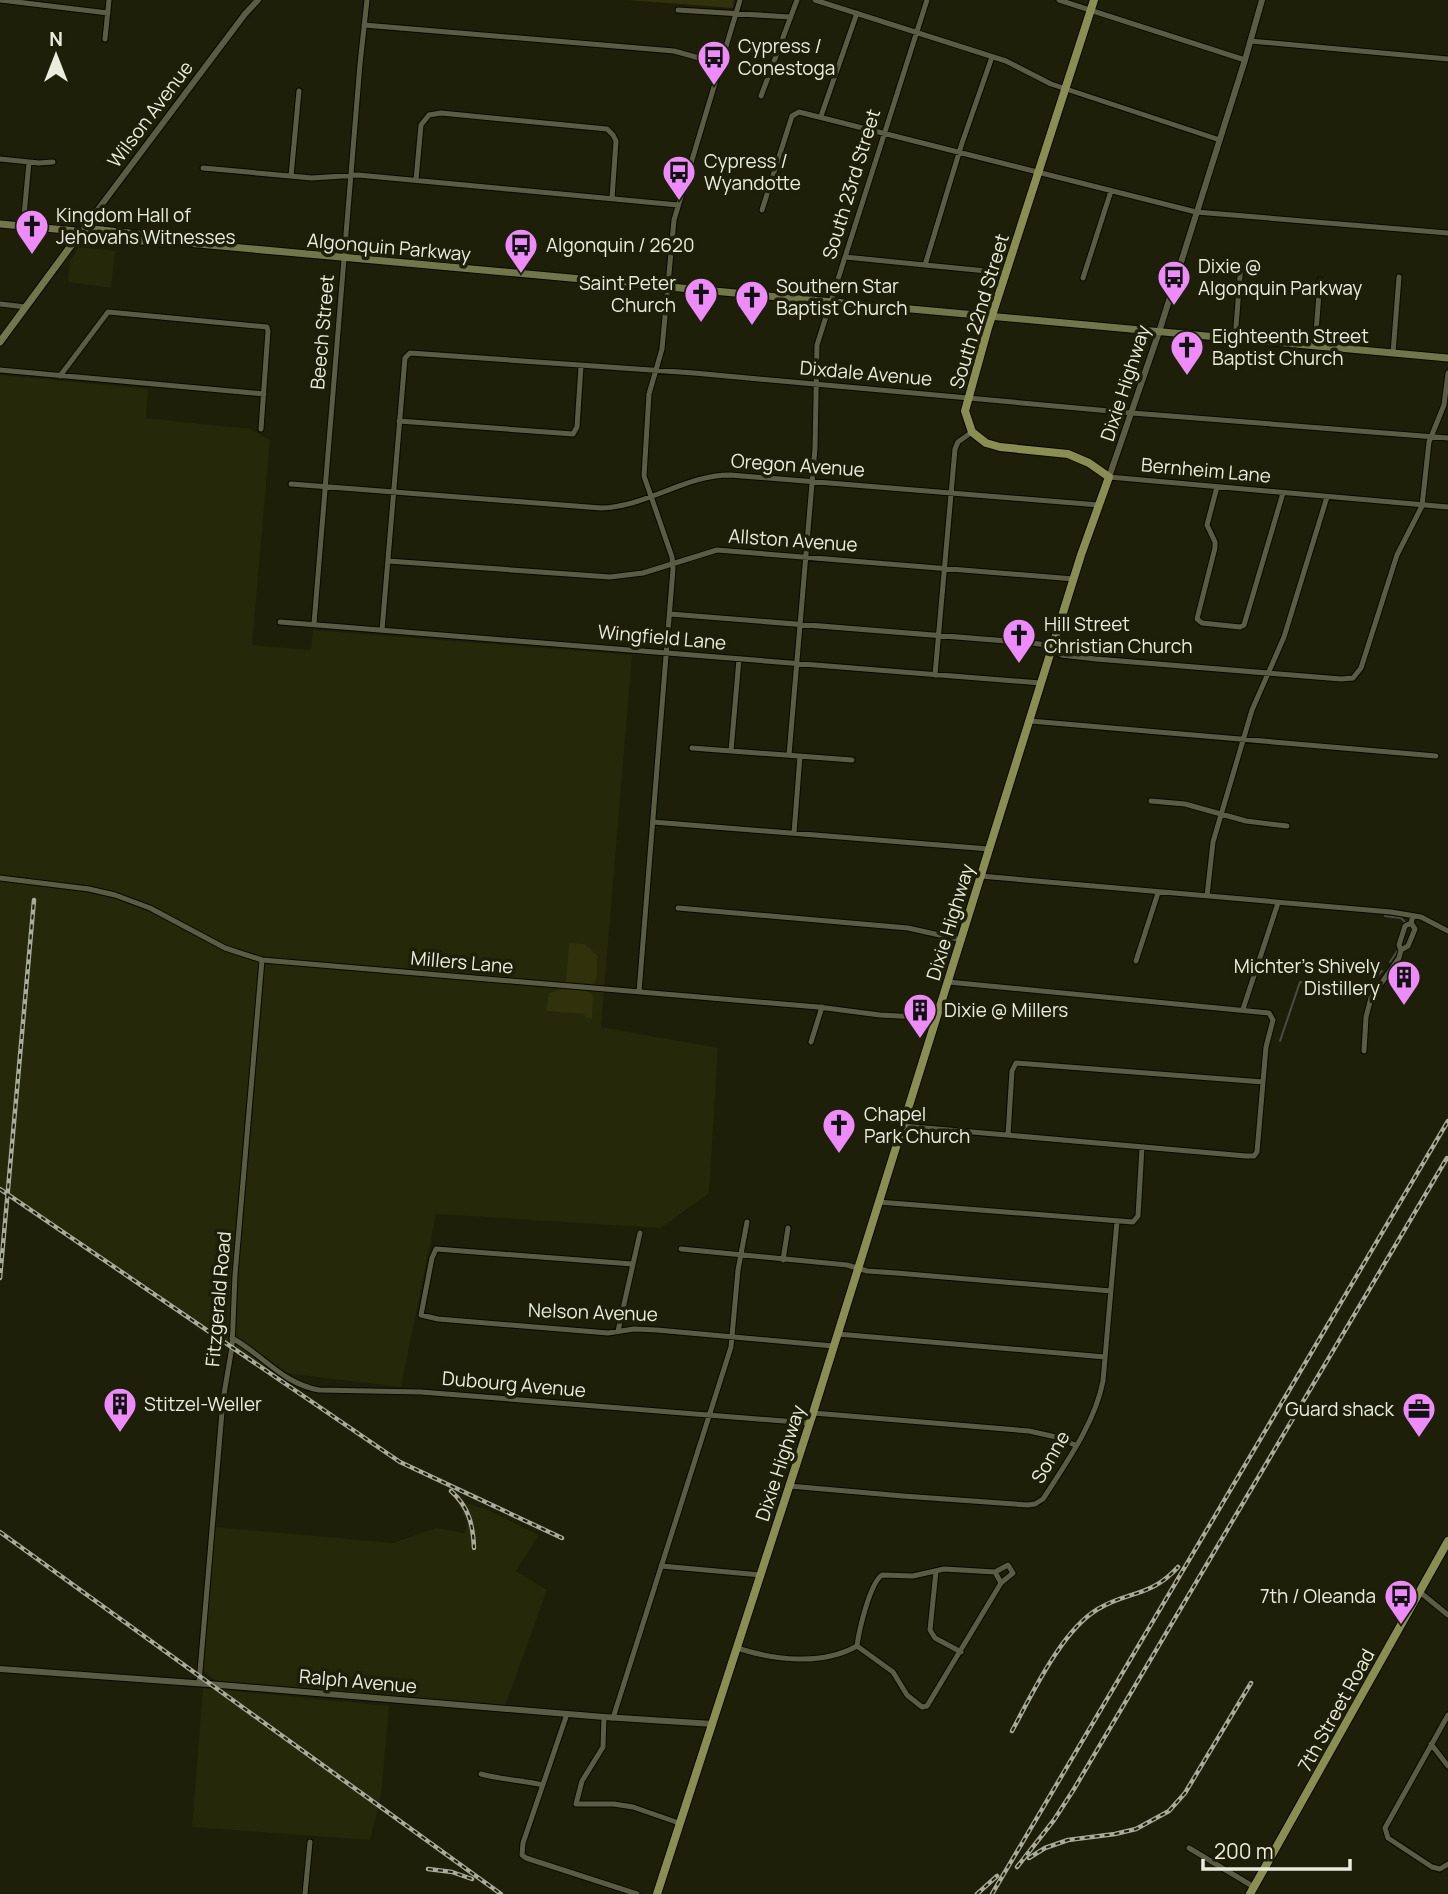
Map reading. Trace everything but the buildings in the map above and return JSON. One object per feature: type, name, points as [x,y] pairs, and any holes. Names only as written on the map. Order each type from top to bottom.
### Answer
[{"type":"main road","name":"South 22nd Street","points":[[972,432],[965,411],[968,397],[991,317],[1094,0]]},
{"type":"main road","name":"Algonquin Parkway","points":[[0,224],[162,243],[165,241],[1448,358]]},
{"type":"main road","points":[[0,342],[85,232]]},
{"type":"main road","name":"Bernheim Lane","points":[[972,432],[981,441],[992,446],[1068,454],[1089,463],[1110,477]]},
{"type":"main road","name":"Dixie Highway","points":[[657,1894],[813,1413],[1074,579],[1110,477]]},
{"type":"main road","name":"7th Street Road","points":[[1252,1890],[1448,1541]]},
{"type":"street","points":[[0,0],[108,13]]},
{"type":"street","points":[[105,39],[109,0]]},
{"type":"street","name":"Wilson Avenue","points":[[245,14],[252,0]]},
{"type":"street","name":"Wilson Avenue","points":[[85,232],[258,0]]},
{"type":"street","name":"Beech Street","points":[[314,624],[367,0]]},
{"type":"street","points":[[639,992],[672,563],[644,476],[649,394],[662,349],[673,225],[740,0]]},
{"type":"street","points":[[761,96],[797,0]]},
{"type":"street","points":[[815,0],[992,57],[1066,89],[1220,140]]},
{"type":"street","name":"South 23rd Street","points":[[789,755],[813,481],[817,345],[927,0]]},
{"type":"street","points":[[1059,0],[1245,60]]},
{"type":"street","name":"Dixie Highway","points":[[1110,477],[1159,332],[1262,0]]},
{"type":"street","points":[[678,10],[790,17]]},
{"type":"street","points":[[821,116],[857,13]]},
{"type":"street","points":[[364,25],[681,51],[721,64]]},
{"type":"street","points":[[1250,41],[1448,59]]},
{"type":"street","points":[[925,265],[992,57]]},
{"type":"street","points":[[291,176],[299,91]]},
{"type":"street","points":[[762,210],[792,116],[796,112],[821,116],[1196,212],[1448,233]]},
{"type":"street","points":[[415,180],[421,125],[429,115],[441,113],[531,121],[605,128],[612,132],[616,146],[612,198]]},
{"type":"street","points":[[0,159],[53,162]]},
{"type":"street","points":[[23,226],[29,162]]},
{"type":"street","points":[[203,168],[319,178],[351,176],[415,180],[678,205]]},
{"type":"street","points":[[1083,278],[1111,191]]},
{"type":"street","points":[[845,257],[1007,273]]},
{"type":"street","points":[[1235,339],[1241,264]]},
{"type":"street","points":[[1394,353],[1399,277]]},
{"type":"street","points":[[1315,346],[1320,280]]},
{"type":"street","points":[[0,304],[26,307]]},
{"type":"street","points":[[60,376],[108,312],[267,327],[261,429]]},
{"type":"street","name":"Dixdale Avenue","points":[[399,421],[407,354],[816,383],[1132,413],[1448,438]]},
{"type":"street","points":[[382,630],[399,421],[573,434],[577,427],[581,366]]},
{"type":"street","points":[[0,370],[264,394]]},
{"type":"street","points":[[670,614],[1032,643],[1046,645],[1061,655],[1341,679],[1356,676],[1361,668],[1397,555],[1422,506],[1430,437],[1444,405],[1448,373]]},
{"type":"street","points":[[935,675],[955,449],[958,442],[972,432]]},
{"type":"street","name":"Oregon Avenue","points":[[291,484],[601,509],[622,506],[720,475],[1099,505]]},
{"type":"street","name":"Bernheim Lane","points":[[1110,477],[1448,508]]},
{"type":"street","points":[[1217,487],[1207,525],[1215,548],[1197,619],[1202,623],[1244,625],[1283,493]]},
{"type":"street","points":[[1207,897],[1211,857],[1252,710],[1284,637],[1327,497]]},
{"type":"street","name":"Allston Avenue","points":[[388,561],[610,578],[643,573],[717,550],[1074,579]]},
{"type":"street","name":"Wingfield Lane","points":[[279,622],[1041,683]]},
{"type":"street","points":[[731,751],[739,659]]},
{"type":"street","points":[[1030,721],[1436,756]]},
{"type":"street","points":[[692,748],[852,760]]},
{"type":"street","points":[[794,833],[800,756]]},
{"type":"street","points":[[1151,801],[1185,804],[1246,821],[1287,826]]},
{"type":"street","points":[[653,821],[989,849]]},
{"type":"street","points":[[980,876],[1413,916],[1448,930]]},
{"type":"street","name":"Millers Lane","points":[[0,878],[78,887],[115,895],[150,908],[225,948],[262,960],[937,1018]]},
{"type":"street","points":[[1136,961],[1157,893]]},
{"type":"street","points":[[1243,1009],[1278,903]]},
{"type":"street","points":[[678,908],[908,928],[962,940]]},
{"type":"street","points":[[1364,1051],[1366,1017],[1371,998],[1399,958],[1399,944],[1405,926],[1411,923],[1413,916]]},
{"type":"street","name":"Fitzgerald Road","points":[[199,1683],[223,1400],[232,1338],[262,960]]},
{"type":"street","points":[[903,1126],[1254,1156],[1257,1152],[1272,1017],[1265,1011],[948,982]]},
{"type":"street","points":[[811,1042],[822,1007]]},
{"type":"street","points":[[1008,1135],[1013,1064],[1263,1082]]},
{"type":"street","points":[[878,1202],[1116,1222],[1135,1221],[1138,1216],[1142,1147]]},
{"type":"street","points":[[613,1718],[733,1338],[747,1222]]},
{"type":"street","name":"Sonne","points":[[789,1486],[1032,1504],[1043,1499],[1097,1405],[1103,1381],[1116,1222]]},
{"type":"street","points":[[783,1260],[788,1228]]},
{"type":"street","points":[[618,1331],[640,1233]]},
{"type":"street","name":"Nelson Avenue","points":[[632,1264],[436,1249],[422,1303],[423,1317],[608,1333],[643,1329],[833,1346]]},
{"type":"street","points":[[681,1249],[896,1273],[1111,1292]]},
{"type":"street","points":[[838,1334],[1105,1357]]},
{"type":"street","name":"Dubourg Avenue","points":[[232,1338],[282,1376],[319,1390],[421,1392],[809,1423]]},
{"type":"street","points":[[813,1413],[1029,1431],[1056,1437],[1075,1445]]},
{"type":"street","points":[[1008,1565],[1013,1573],[1001,1583],[931,1702],[922,1707],[907,1695],[894,1672],[857,1646],[877,1578],[887,1574],[913,1576],[944,1569],[995,1572],[1008,1565]]},
{"type":"street","points":[[661,1566],[761,1575]]},
{"type":"street","points":[[936,1572],[930,1630],[935,1637],[961,1652]]},
{"type":"street","points":[[995,1572],[1001,1583]]},
{"type":"street","points":[[1420,1592],[1448,1615]]},
{"type":"street","points":[[737,1648],[763,1655],[803,1658],[840,1654],[857,1646]]},
{"type":"street","name":"Ralph Avenue","points":[[0,1669],[713,1724]]},
{"type":"street","points":[[567,1714],[522,1853],[526,1858],[637,1894]]},
{"type":"street","points":[[1448,1715],[1385,1831],[1392,1841],[1432,1867],[1440,1869],[1448,1864]]},
{"type":"street","points":[[604,1717],[603,1747],[582,1780],[576,1804],[633,1807],[679,1823]]},
{"type":"street","points":[[1431,1744],[1448,1766]]},
{"type":"street","points":[[481,1774],[543,1785]]},
{"type":"street","points":[[305,1894],[310,1842]]},
{"type":"street","points":[[1189,1848],[1252,1890]]},
{"type":"shaded area","points":[[626,0],[734,0],[733,8]]},
{"type":"shaded area","points":[[79,247],[115,251],[111,288],[68,282],[70,261]]},
{"type":"shaded area","points":[[0,375],[148,389],[146,418],[250,429],[270,440],[252,645],[311,650],[313,630],[632,655],[601,1027],[718,1048],[709,1193],[661,1228],[436,1214],[401,1387],[267,1371],[0,1189]]},
{"type":"shaded area","points":[[569,943],[584,944],[597,955],[597,977],[594,984],[566,982]]},
{"type":"shaded area","points":[[562,989],[586,990],[591,993],[592,1019],[584,1014],[546,1011],[549,993]]},
{"type":"shaded area","points":[[458,1501],[486,1509],[539,1535],[516,1571],[547,1590],[505,1706],[217,1681],[203,1671],[214,1527],[393,1543],[436,1528],[465,1533],[467,1523]]},
{"type":"shaded area","points":[[203,1688],[389,1706],[381,1796],[370,1840],[192,1827]]},
{"type":"waterway","points":[[1385,916],[1401,918],[1406,923]]},
{"type":"waterway","points":[[1390,962],[1398,950]]},
{"type":"waterway","points":[[1280,1041],[1300,982],[1366,987],[1382,971]]},
{"type":"railway","points":[[0,1278],[34,900]]},
{"type":"railway","points":[[992,1894],[1448,1121]]},
{"type":"railway","points":[[1017,1867],[1054,1820],[1074,1789],[1447,1158]]},
{"type":"railway","points":[[0,1189],[400,1462],[562,1538]]},
{"type":"railway","points":[[451,1491],[462,1503],[469,1517],[474,1548]]},
{"type":"railway","points":[[0,1532],[501,1894]]},
{"type":"railway","points":[[1012,1731],[1060,1647],[1085,1619],[1109,1603],[1158,1584],[1178,1567]]},
{"type":"railway","points":[[1029,1858],[1045,1848],[1068,1840],[1136,1829],[1169,1811],[1185,1793],[1251,1683]]},
{"type":"railway","points":[[428,1869],[452,1872],[472,1879]]},
{"type":"railway","points":[[977,1894],[997,1876]]},
{"type":"place","name":"Cypress / Conestoga","points":[[714,87]]},
{"type":"place","name":"Cypress / Wyandotte","points":[[679,202]]},
{"type":"place","name":"Kingdom Hall of Jehovahs Witnesses","points":[[32,256]]},
{"type":"place","name":"Algonquin / 2620","points":[[521,275]]},
{"type":"place","name":"Dixie @ Algonquin Parkway","points":[[1174,307]]},
{"type":"place","name":"Saint Peter Church","points":[[701,324]]},
{"type":"place","name":"Southern Star Baptist Church","points":[[752,327]]},
{"type":"place","name":"Eighteenth Street Baptist Church","points":[[1187,377]]},
{"type":"place","name":"Hill Street Christian Church","points":[[1019,665]]},
{"type":"place","name":"Michter's Shively Distillery","points":[[1404,1007]]},
{"type":"place","name":"Dixie @ Millers","points":[[920,1040]]},
{"type":"place","name":"Chapel Park Church","points":[[839,1155]]},
{"type":"place","name":"Stitzel-Weller","points":[[120,1434]]},
{"type":"place","name":"Guard shack","points":[[1419,1439]]},
{"type":"place","name":"7th / Oleanda","points":[[1401,1626]]}]
